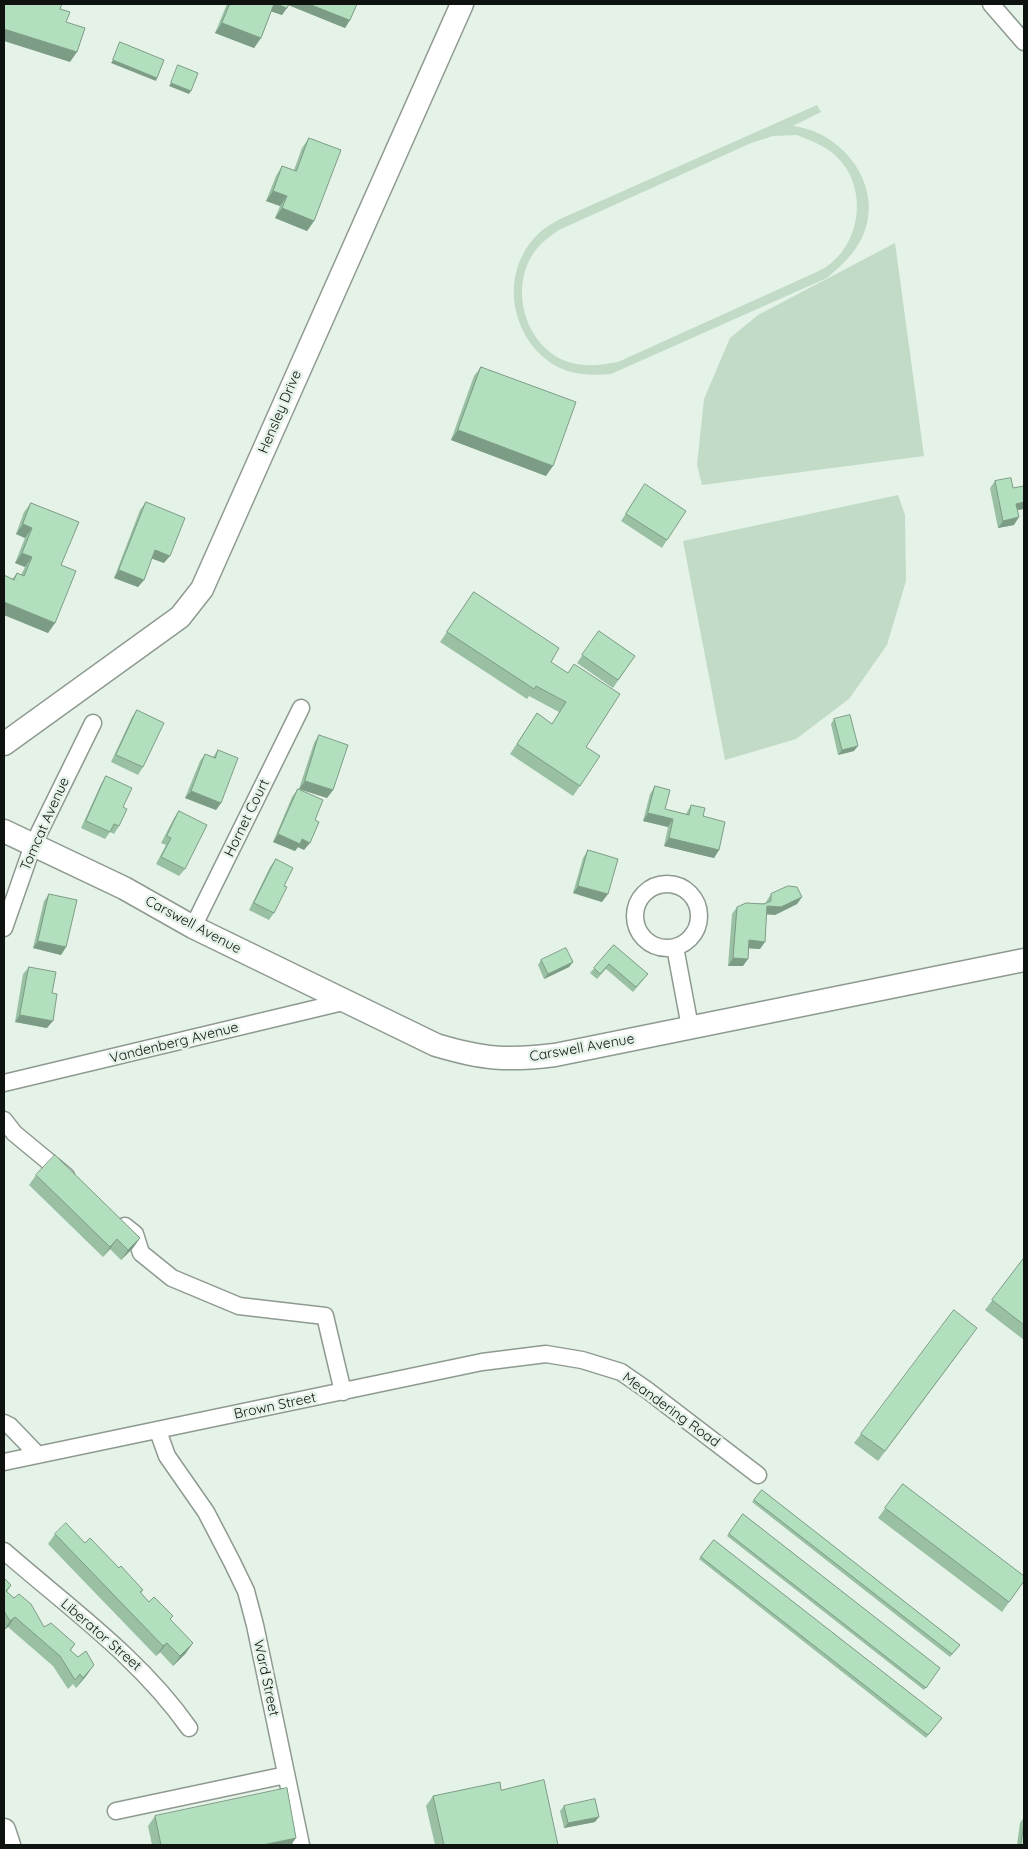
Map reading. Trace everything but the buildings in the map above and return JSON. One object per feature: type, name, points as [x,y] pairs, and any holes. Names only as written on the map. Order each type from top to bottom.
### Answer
[{"type":"street","name":"Hensley Drive","points":[[4,744],[180,617],[202,589],[462,4]]},
{"type":"street","points":[[991,4],[1024,42]]},
{"type":"street","name":"Hornet Court","points":[[193,927],[301,708]]},
{"type":"street","name":"Tomcat Avenue","points":[[4,928],[33,845],[93,723]]},
{"type":"street","name":"Carswell Avenue","points":[[4,831],[124,888],[193,927],[343,1002],[436,1045],[466,1054],[495,1059],[555,1055],[1024,960]]},
{"type":"street","points":[[675,947],[690,1027]]},
{"type":"street","name":"Vandenberg Avenue","points":[[4,1083],[343,1002]]},
{"type":"street","points":[[4,1120],[14,1133],[74,1184]]},
{"type":"street","points":[[112,1215],[135,1234],[141,1253],[172,1278],[239,1306],[325,1316],[343,1392]]},
{"type":"street","name":"Brown Street","points":[[4,1462],[482,1362],[546,1354]]},
{"type":"street","name":"Meandering Road","points":[[546,1354],[582,1360],[621,1372],[758,1475]]},
{"type":"street","points":[[4,1423],[10,1426],[38,1455]]},
{"type":"street","name":"Ward Street","points":[[158,1431],[168,1456],[206,1512],[246,1591],[255,1625],[301,1845]]},
{"type":"street","name":"Liberator Street","points":[[4,1551],[138,1667],[172,1704],[189,1728]]},
{"type":"street","points":[[116,1811],[286,1775]]},
{"type":"street","points":[[4,1830],[9,1845]]},
{"type":"green space","points":[[817,105],[821,112],[793,126],[812,130],[829,139],[844,151],[856,166],[864,182],[869,200],[868,219],[862,238],[855,250],[827,278],[611,374],[591,375],[564,370],[558,367],[542,355],[529,341],[520,324],[515,305],[514,286],[518,268],[525,250],[538,234],[560,219]],"holes":[[[797,135],[833,153],[847,169],[853,182],[857,212],[854,227],[849,241],[830,264],[823,269],[618,362],[595,365],[572,363],[555,356],[541,344],[531,329],[525,312],[522,294],[524,276],[530,259],[547,238],[559,230],[751,143],[773,136]]]},
{"type":"green space","points":[[895,243],[924,456],[702,485],[697,465],[704,399],[730,338],[758,315]]},
{"type":"green space","points":[[898,495],[905,515],[906,581],[887,645],[849,699],[796,739],[725,760],[683,541]]}]
